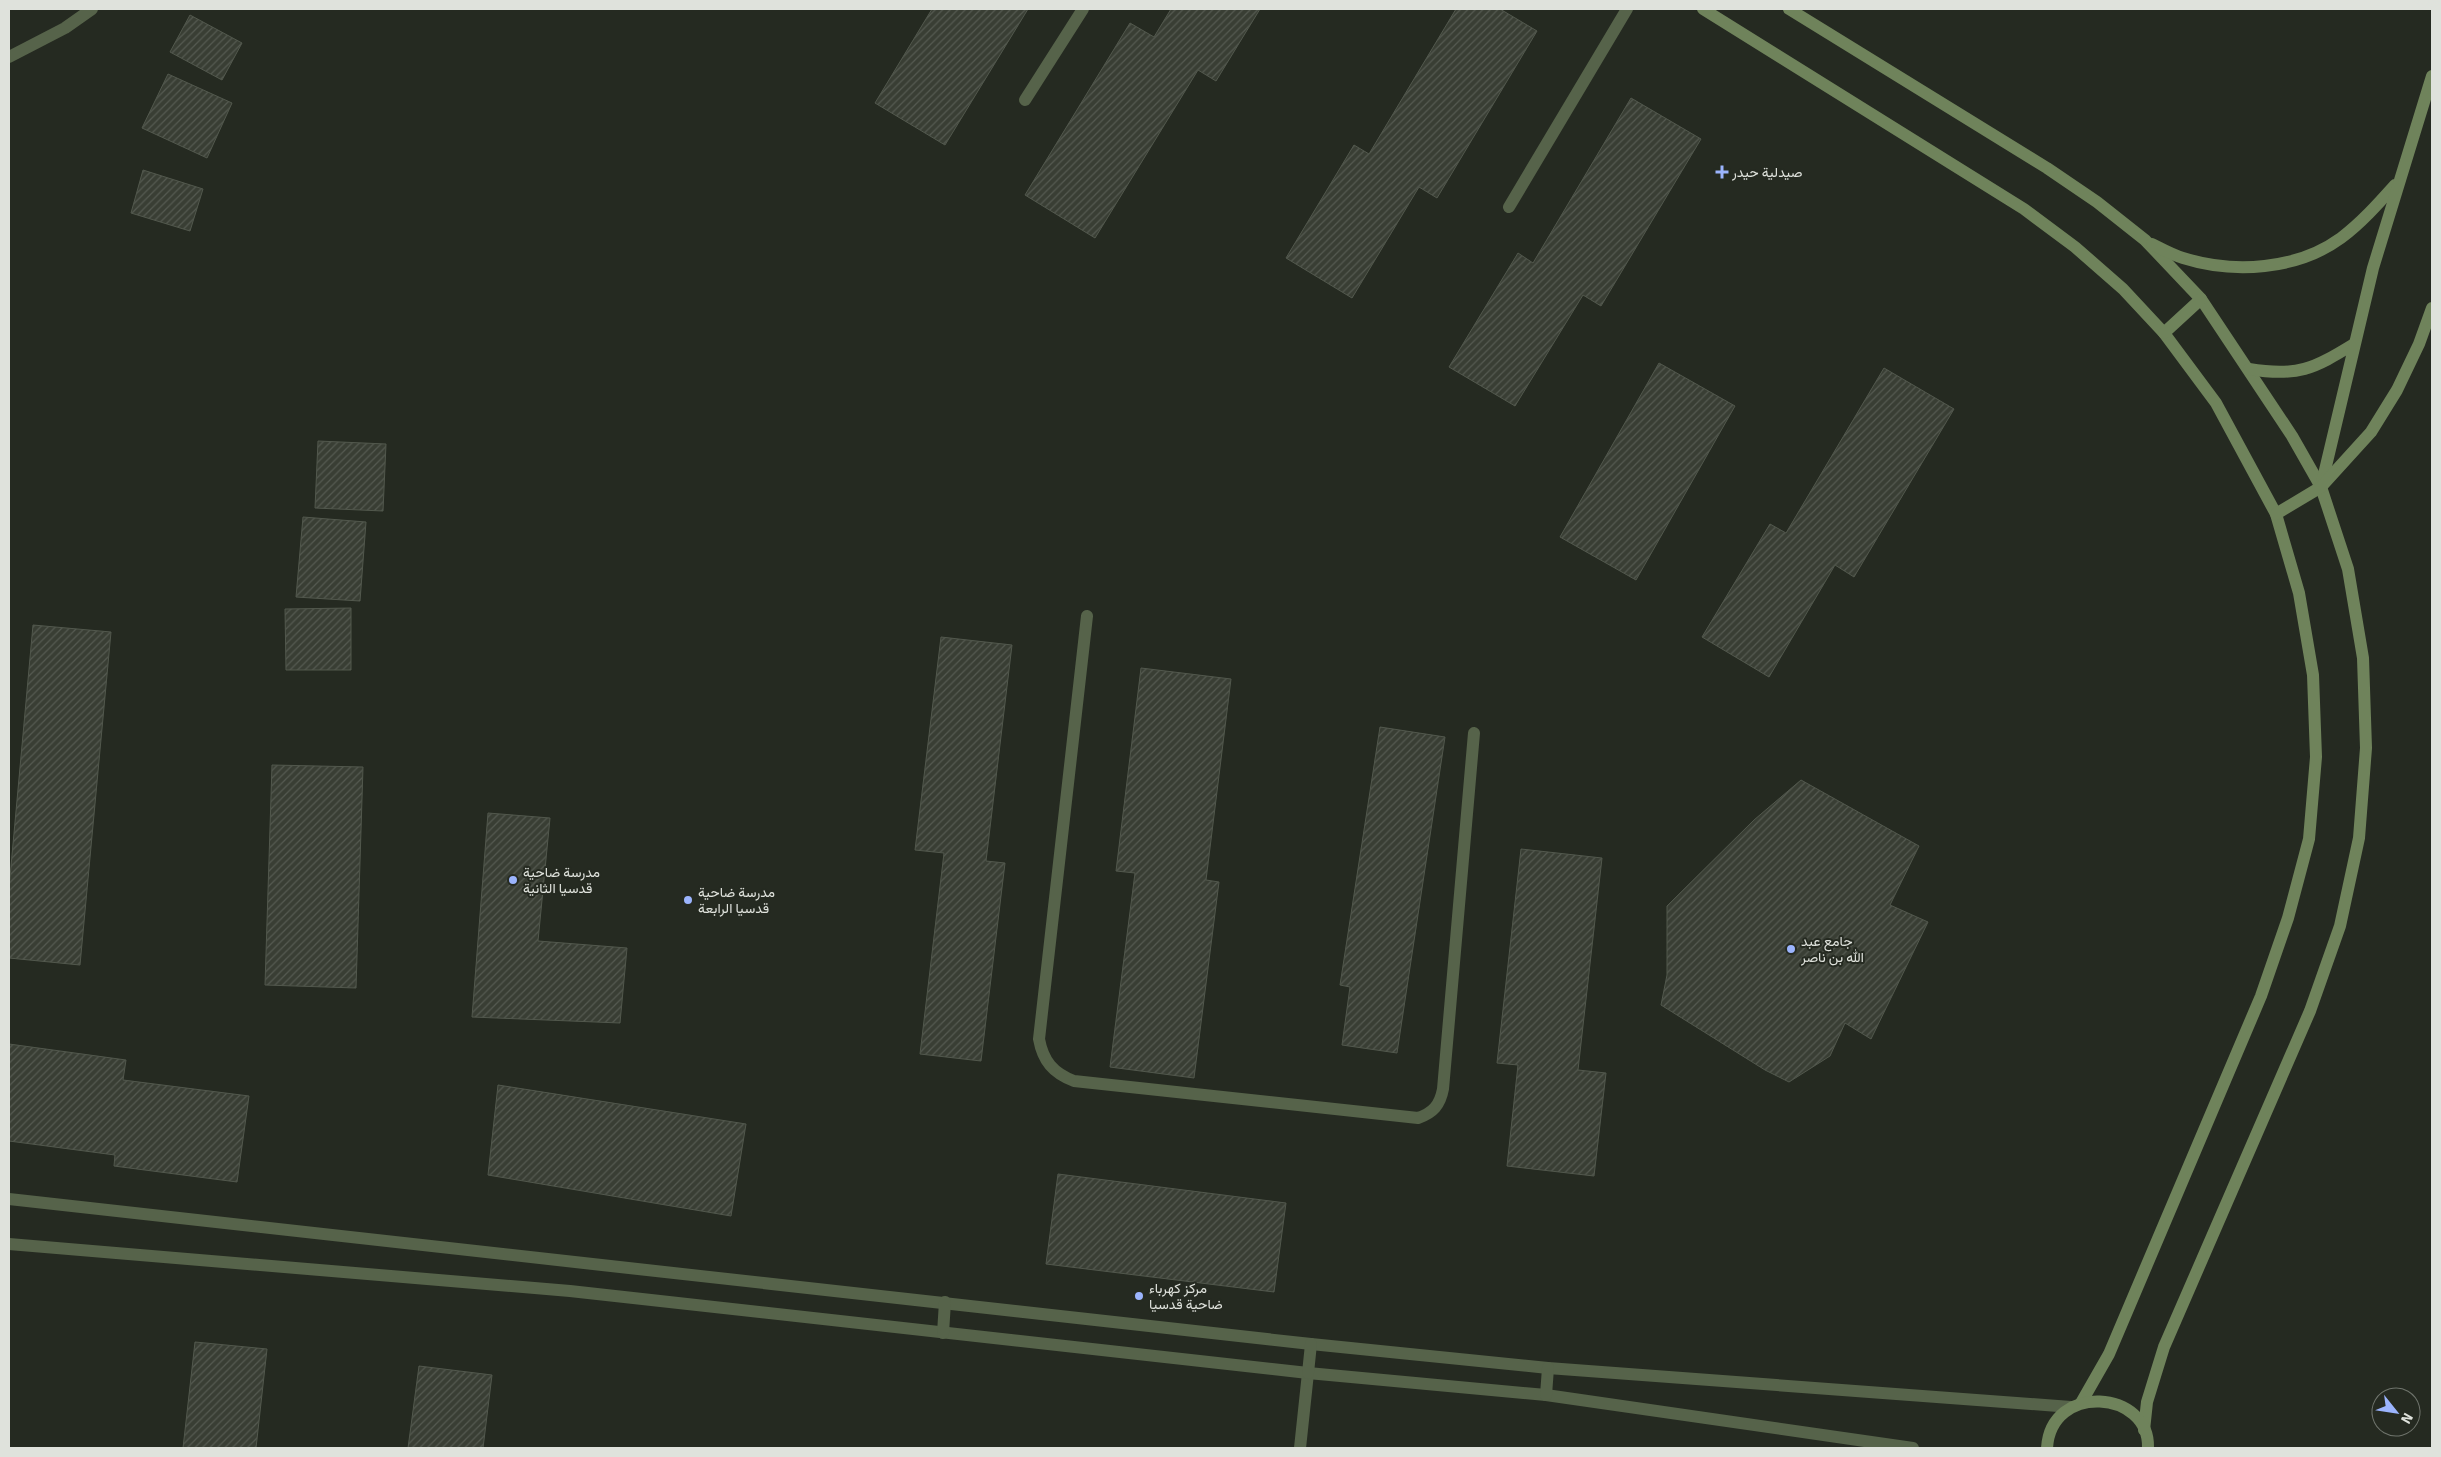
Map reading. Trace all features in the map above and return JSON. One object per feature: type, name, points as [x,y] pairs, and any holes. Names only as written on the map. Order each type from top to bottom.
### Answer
[{"type":"main road","points":[[1703,9],[2024,209],[2075,247],[2116,283],[2164,333],[2216,404],[2276,514],[2299,593],[2313,675],[2316,757],[2309,839],[2288,918],[2261,996],[2109,1354],[2076,1405],[2053,1428],[2047,1448]]},
{"type":"main road","points":[[1789,9],[2047,168],[2098,202],[2145,240],[2201,299],[2249,369],[2321,486],[2348,569],[2363,658],[2366,748],[2358,838],[2340,926],[2310,1012],[2164,1347],[2147,1402],[2144,1430]]},
{"type":"main road","points":[[2321,486],[2371,277],[2432,76]]},
{"type":"main road","points":[[2145,240],[2182,258],[2221,267],[2262,267],[2302,258],[2339,239],[2371,213],[2399,182]]},
{"type":"main road","points":[[2164,333],[2201,299]]},
{"type":"main road","points":[[2276,514],[2321,486],[2371,432],[2397,390],[2419,344],[2432,308]]},
{"type":"main road","points":[[2249,369],[2279,374],[2298,372],[2322,364],[2354,344]]},
{"type":"main road","points":[[2076,1405],[2092,1400],[2108,1401],[2123,1407],[2136,1417],[2151,1447]]},
{"type":"street","points":[[9,57],[65,28],[92,9]]},
{"type":"street","points":[[1025,100],[1084,9]]},
{"type":"street","points":[[1509,207],[1627,9]]},
{"type":"street","points":[[1087,616],[1039,1039],[1042,1053],[1049,1066],[1060,1076],[1074,1082],[1418,1118],[1428,1115],[1441,1099],[1443,1089],[1474,733]]},
{"type":"street","points":[[9,1199],[1311,1344],[1548,1368],[2076,1405]]},
{"type":"street","points":[[9,1244],[570,1292],[1308,1372],[1546,1395],[1913,1448]]},
{"type":"street","points":[[943,1333],[945,1302]]},
{"type":"street","points":[[1300,1448],[1311,1344]]},
{"type":"street","points":[[1546,1395],[1548,1368]]},
{"type":"building","points":[[932,9],[1028,9],[945,145],[875,103]]},
{"type":"building","points":[[1171,9],[1260,9],[1216,81],[1198,70],[1095,238],[1025,195],[1130,23],[1154,37]]},
{"type":"building","points":[[1456,9],[1500,9],[1537,31],[1437,198],[1419,187],[1352,298],[1286,258],[1354,145],[1369,154]]},
{"type":"building","points":[[190,15],[242,43],[222,80],[170,52]]},
{"type":"building","points":[[168,74],[232,103],[207,158],[142,128]]},
{"type":"building","points":[[1631,98],[1701,139],[1601,306],[1583,295],[1515,406],[1449,367],[1518,253],[1533,263]]},
{"type":"building","points":[[143,170],[203,189],[190,231],[131,213]]},
{"type":"building","points":[[1659,363],[1735,406],[1636,580],[1560,537]]},
{"type":"building","points":[[1884,368],[1954,409],[1854,577],[1835,565],[1769,677],[1702,637],[1770,524],[1786,533]]},
{"type":"building","points":[[318,441],[386,444],[383,511],[315,508]]},
{"type":"building","points":[[303,517],[366,522],[360,601],[296,597]]},
{"type":"building","points":[[351,608],[351,670],[286,670],[285,609]]},
{"type":"building","points":[[33,625],[111,632],[80,965],[9,958],[9,888]]},
{"type":"building","points":[[941,637],[1012,645],[986,861],[1005,863],[981,1061],[920,1054],[944,853],[915,850]]},
{"type":"building","points":[[1141,668],[1231,679],[1206,880],[1219,882],[1194,1078],[1110,1067],[1135,873],[1116,871]]},
{"type":"building","points":[[1380,727],[1445,737],[1397,1053],[1342,1045],[1350,987],[1340,985]]},
{"type":"building","points":[[272,765],[363,767],[356,988],[265,985]]},
{"type":"building","name":"جامع عبد الله بن ناصر","points":[[1801,780],[1919,846],[1890,905],[1928,922],[1871,1039],[1845,1023],[1830,1056],[1789,1082],[1765,1070],[1661,1005],[1667,975],[1667,906],[1754,820]]},
{"type":"building","name":"مدرسة ضاحية قدسيا الثانية","points":[[488,813],[550,818],[538,941],[627,948],[620,1023],[472,1017]]},
{"type":"building","points":[[1521,849],[1602,858],[1578,1070],[1606,1073],[1594,1176],[1507,1166],[1518,1065],[1497,1063]]},
{"type":"building","points":[[9,1044],[126,1060],[123,1080],[249,1096],[237,1182],[114,1166],[115,1155],[9,1141]]},
{"type":"building","points":[[498,1085],[746,1124],[731,1216],[488,1175]]},
{"type":"building","points":[[1058,1174],[1286,1203],[1274,1292],[1046,1264]]},
{"type":"building","points":[[195,1342],[267,1349],[256,1448],[183,1448]]},
{"type":"building","points":[[419,1366],[492,1375],[483,1448],[408,1448]]},
{"type":"place","name":"صيدلية حيدر","points":[[1722,172]]},
{"type":"place","name":"مدرسة ضاحية قدسيا الثانية","points":[[513,880]]},
{"type":"place","name":"مدرسة ضاحية قدسيا الرابعة","points":[[688,900]]},
{"type":"place","name":"جامع عبد الله بن ناصر","points":[[1791,949]]},
{"type":"place","name":"مركز كهرباء ضاحية قدسيا","points":[[1139,1296]]}]
